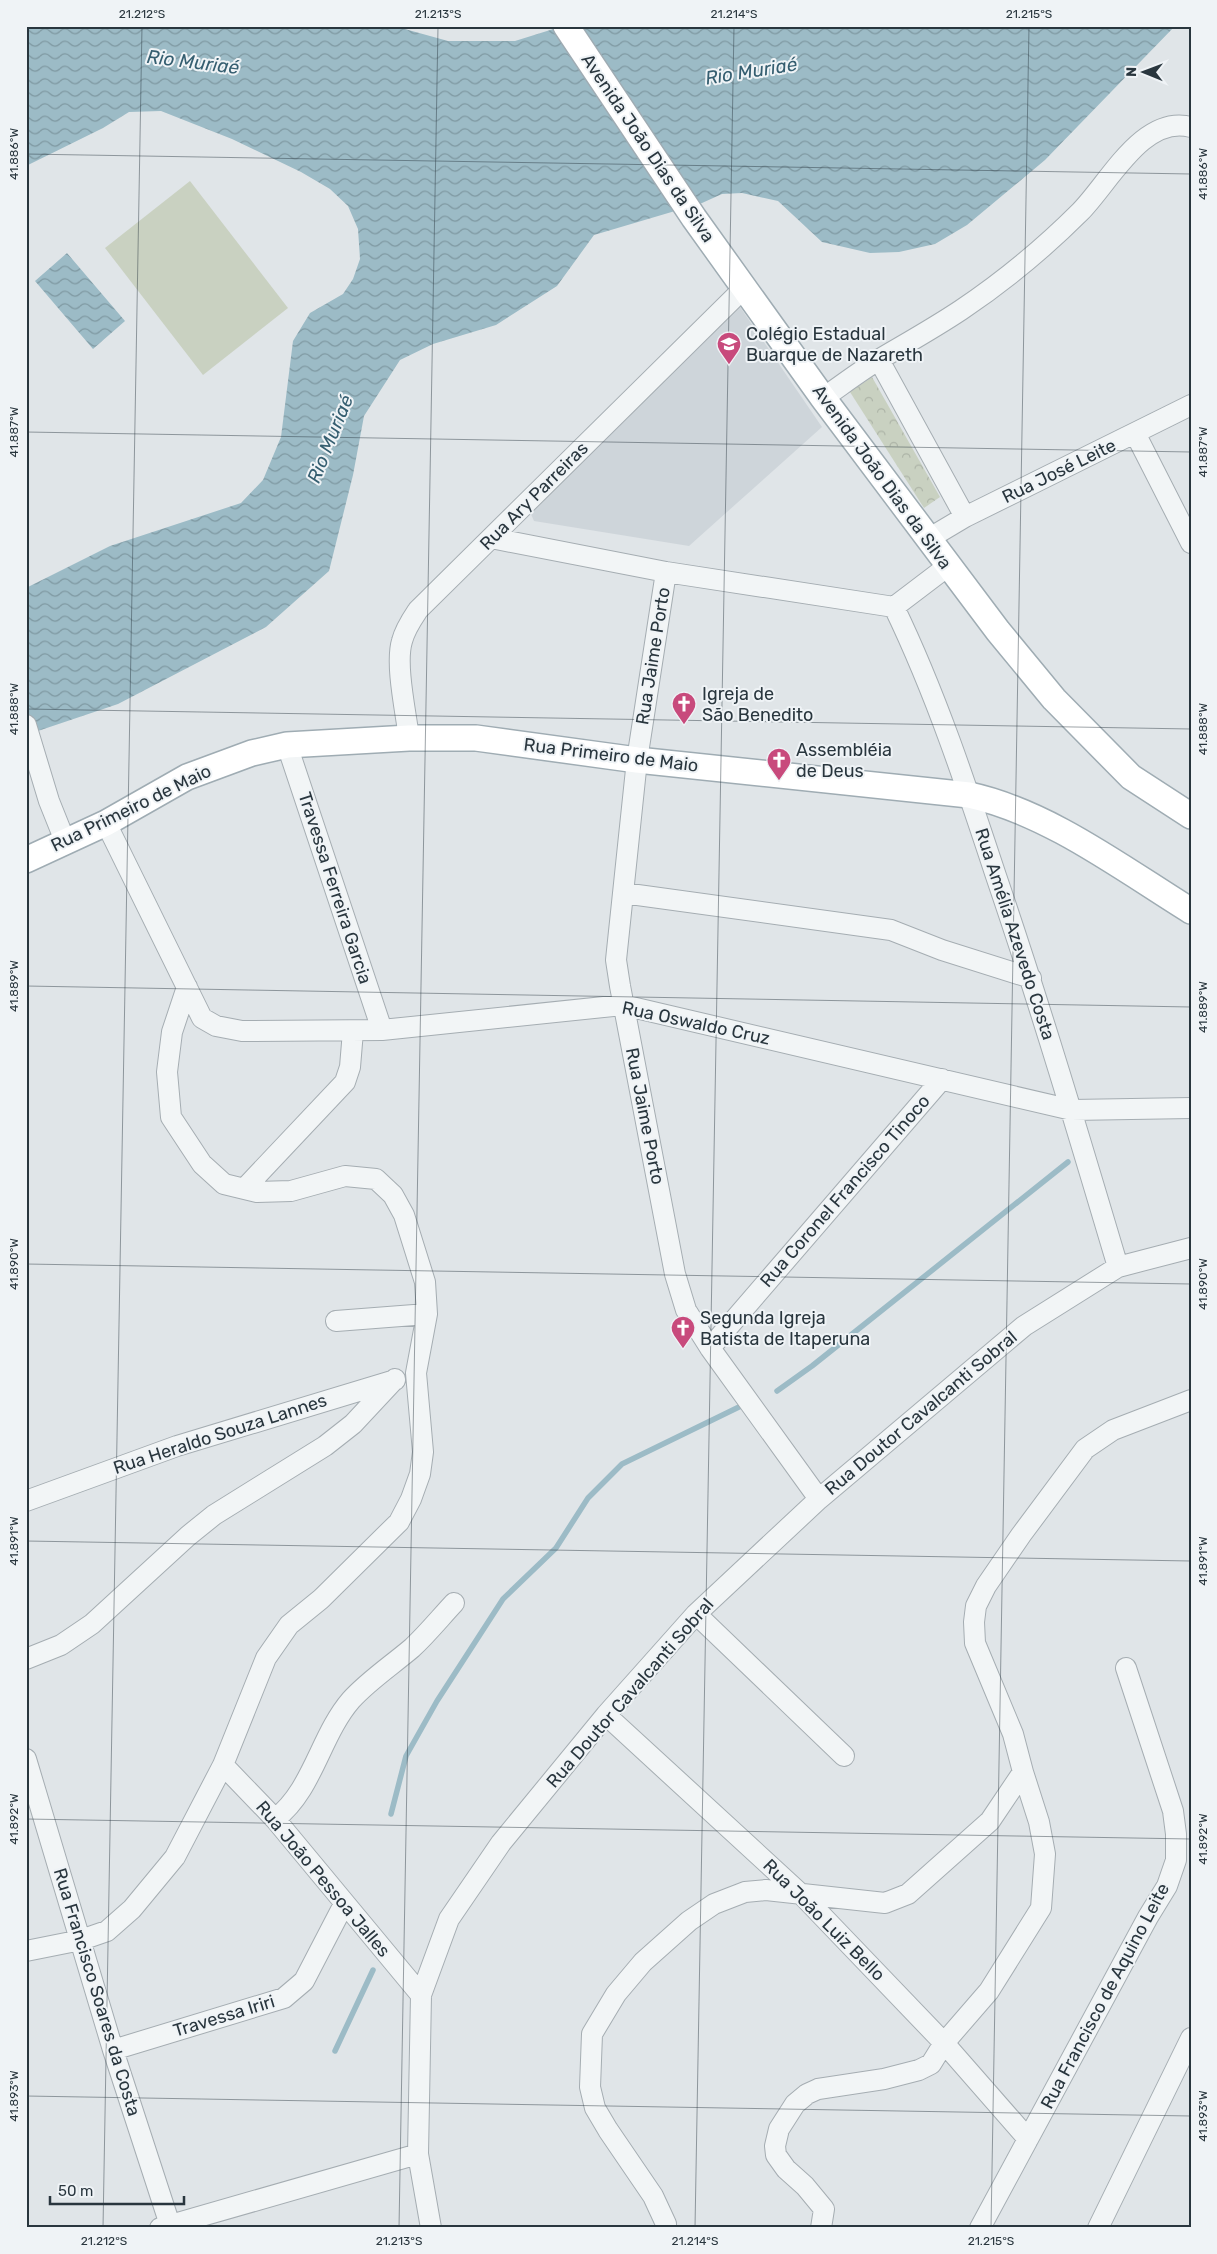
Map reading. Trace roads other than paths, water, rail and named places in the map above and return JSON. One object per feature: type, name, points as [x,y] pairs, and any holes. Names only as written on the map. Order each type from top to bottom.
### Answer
[{"type":"main road","name":"Avenida João Dias da Silva","points":[[566,26],[694,218],[823,398],[998,631],[1054,699],[1131,777],[1191,816]]},
{"type":"main road","name":"Rua Primeiro de Maio","points":[[26,860],[106,824],[187,777],[252,753],[287,745],[409,738],[476,738],[637,760],[969,795],[1011,807],[1057,829],[1191,911]]},
{"type":"street","points":[[823,398],[879,360],[961,310],[1049,243],[1088,204],[1129,153],[1152,132],[1172,124],[1191,127]]},
{"type":"street","name":"Rua Ary Parreiras","points":[[409,738],[400,659],[402,642],[409,624],[418,610],[744,288]]},
{"type":"street","points":[[879,360],[965,517]]},
{"type":"street","name":"Rua José Leite","points":[[928,539],[965,517],[1191,405]]},
{"type":"street","points":[[1135,433],[1191,543]]},
{"type":"street","points":[[491,538],[666,572],[894,607],[948,566]]},
{"type":"street","name":"Rua Jaime Porto","points":[[666,572],[637,760],[616,960],[623,1005],[675,1274],[686,1310],[710,1348],[819,1499]]},
{"type":"street","name":"Rua Amélia Azevedo Costa","points":[[894,607],[919,659],[969,795],[1072,1110],[1118,1267]]},
{"type":"street","points":[[28,730],[49,801],[65,841]]},
{"type":"street","name":"Travessa Ferreira Garcia","points":[[287,745],[382,1030]]},
{"type":"street","name":"Rua Oswaldo Cruz","points":[[106,824],[202,1018],[216,1026],[258,1031],[382,1030],[623,1005],[1072,1110],[1191,1108]]},
{"type":"street","points":[[623,893],[891,930],[942,950],[1030,978]]},
{"type":"street","points":[[26,1951],[81,1940],[107,1931],[120,1921],[175,1857],[223,1765],[266,1658],[289,1625],[381,1541],[399,1522],[412,1499],[420,1474],[423,1452],[416,1373],[427,1314],[425,1282],[411,1231],[393,1195],[376,1179],[345,1176],[290,1191],[257,1192],[224,1184],[202,1164],[171,1117],[167,1072],[172,1032],[187,987]]},
{"type":"street","points":[[244,1189],[345,1082],[350,1067],[353,1031]]},
{"type":"street","name":"Rua Coronel Francisco Tinoco","points":[[710,1348],[942,1079]]},
{"type":"street","name":"Rua Doutor Cavalcanti Sobral","points":[[432,2228],[418,2154],[420,1995],[449,1918],[501,1843],[606,1715],[696,1614],[819,1499],[1024,1326],[1118,1267],[1191,1248]]},
{"type":"street","points":[[336,1321],[427,1314]]},
{"type":"street","name":"Rua Heraldo Souza Lannes","points":[[26,1501],[177,1446],[416,1373]]},
{"type":"street","points":[[26,1659],[61,1645],[92,1624],[188,1536],[214,1515],[324,1446],[353,1424],[395,1380]]},
{"type":"street","points":[[821,2228],[824,2209],[805,2186],[786,2169],[776,2155],[775,2146],[784,2118],[801,2099],[818,2089],[884,2079],[919,2070],[931,2064],[944,2044],[989,1991],[1041,1908],[1045,1854],[1039,1822],[1013,1734],[976,1643],[974,1622],[976,1606],[986,1586],[1016,1543],[1085,1450],[1114,1430],[1191,1400]]},
{"type":"street","points":[[275,1819],[285,1811],[300,1789],[320,1755],[330,1732],[352,1700],[413,1646],[454,1603]]},
{"type":"street","points":[[696,1614],[844,1756]]},
{"type":"street","name":"Rua Francisco de Aquino Leite","points":[[980,2228],[1148,1917],[1167,1886],[1176,1860],[1173,1811],[1126,1668]]},
{"type":"street","name":"Rua João Luiz Bello","points":[[606,1715],[803,1896],[944,2044],[1028,2139]]},
{"type":"street","name":"Rua Francisco Soares da Costa","points":[[27,1764],[165,2226]]},
{"type":"street","name":"Rua João Pessoa Jalles","points":[[223,1765],[275,1819],[420,1995]]},
{"type":"street","points":[[666,2228],[666,2224],[653,2196],[595,2108],[590,2087],[592,2034],[616,1994],[643,1962],[689,1920],[714,1904],[744,1892],[766,1890],[803,1896],[885,1903],[908,1894],[990,1821],[1023,1772]]},
{"type":"street","name":"Travessa Iriri","points":[[113,2050],[284,1998],[304,1981],[344,1904]]},
{"type":"street","points":[[1098,2228],[1191,2038]]},
{"type":"street","points":[[165,2226],[418,2154]]},
{"type":"water","name":"Rio Muriaé","points":[[26,26],[394,26],[448,41],[515,41],[563,26],[1175,26],[1045,160],[967,225],[935,244],[899,252],[870,253],[822,242],[778,201],[742,193],[722,194],[702,203],[594,235],[557,286],[496,325],[433,344],[400,360],[364,416],[353,475],[329,571],[266,627],[118,704],[26,735],[26,588],[110,546],[241,503],[263,480],[281,437],[293,341],[310,313],[343,294],[353,279],[360,259],[358,229],[348,206],[330,189],[301,172],[232,139],[161,111],[129,112],[103,128],[26,166]]},
{"type":"water","points":[[67,253],[125,321],[93,349],[35,281]]},
{"type":"waterway","points":[[777,1391],[812,1366],[1068,1162]]},
{"type":"waterway","points":[[391,1814],[406,1756],[437,1701],[503,1599],[556,1548],[588,1498],[622,1464],[741,1406]]},
{"type":"waterway","points":[[335,2051],[373,1970]]},
{"type":"place","name":"Colégio Estadual Buarque de Nazareth","points":[[729,365]]},
{"type":"place","name":"Igreja de São Benedito","points":[[684,725]]},
{"type":"place","name":"Assembléia de Deus","points":[[779,781]]},
{"type":"place","name":"Segunda Igreja Batista de Itaperuna","points":[[683,1349]]}]
